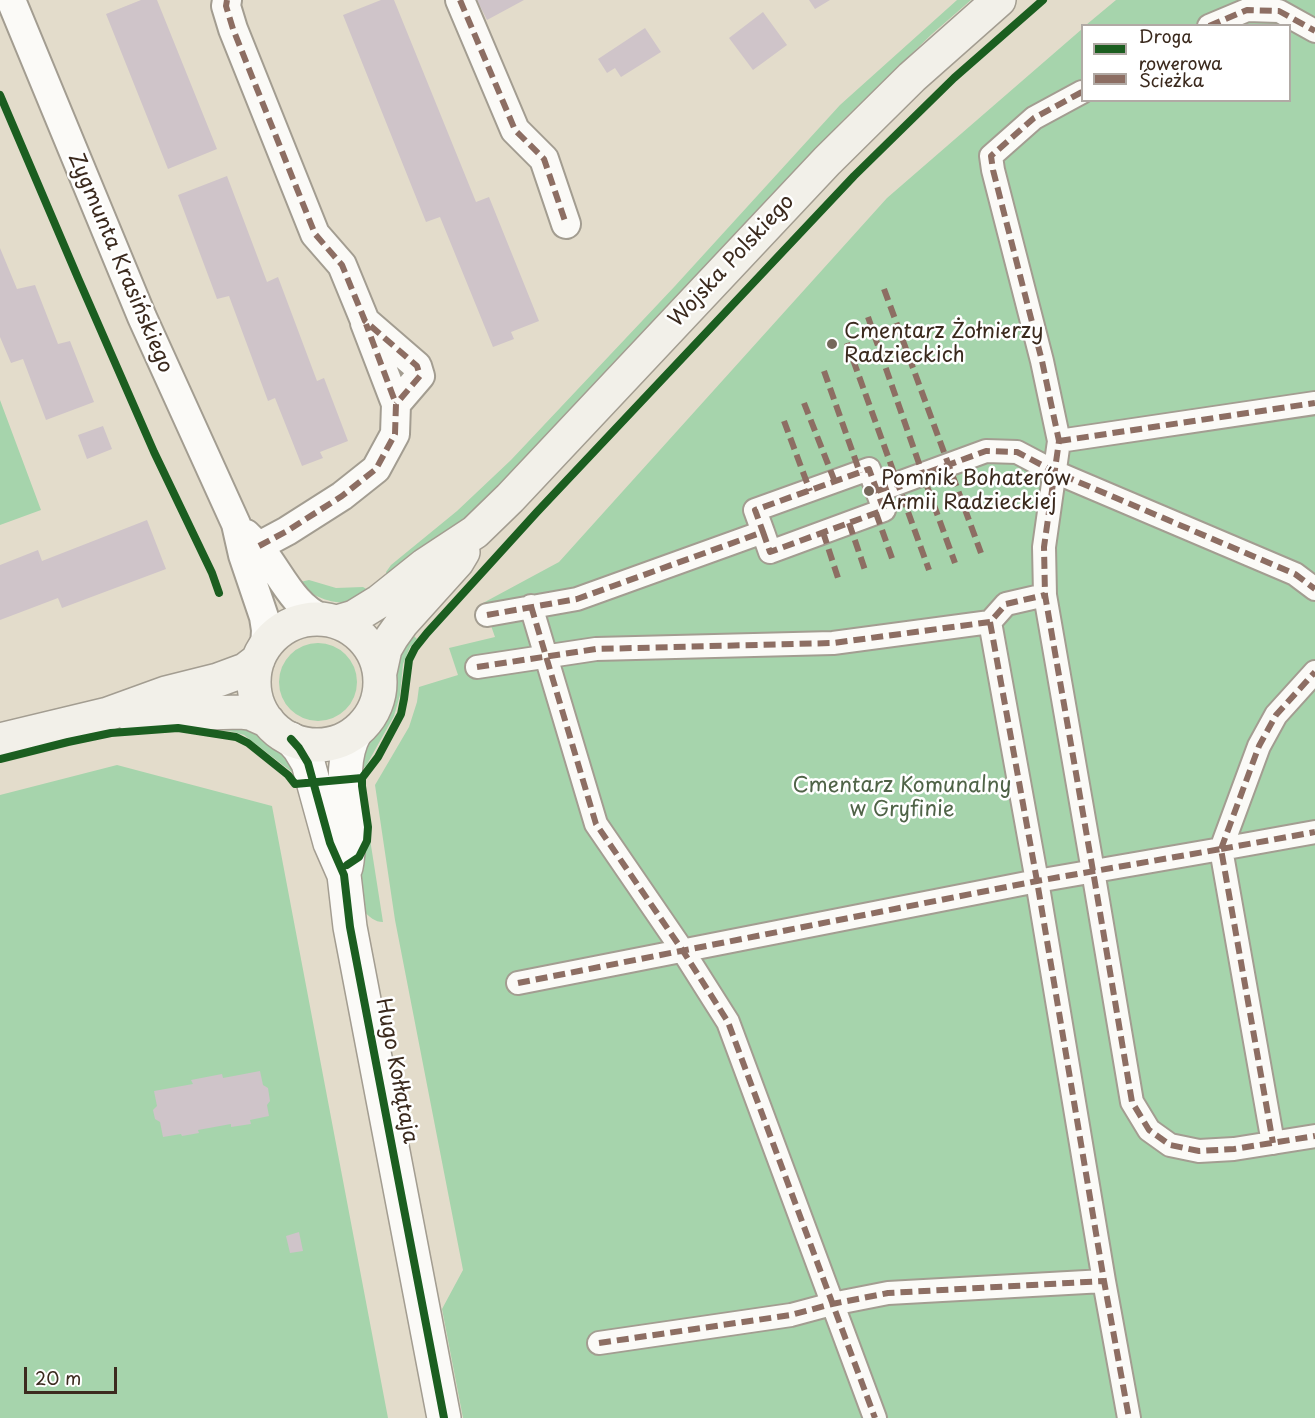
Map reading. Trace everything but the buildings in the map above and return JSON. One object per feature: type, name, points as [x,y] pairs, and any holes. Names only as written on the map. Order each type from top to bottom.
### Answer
[{"type":"main road","name":"Wojska Polskiego","points":[[330,620],[354,617],[380,602],[425,565],[475,532],[827,161],[912,77],[999,0]]},
{"type":"main road","name":"Wojska Polskiego","points":[[380,672],[385,649],[392,637],[457,562],[475,532]]},
{"type":"main road","points":[[0,740],[108,714],[166,693],[232,676],[245,670],[275,635],[288,626],[305,620],[330,620],[351,629],[364,639],[374,654],[380,672],[380,689],[376,706],[367,720],[355,733],[325,744],[308,744],[250,713],[134,716],[108,714]]},
{"type":"main road","points":[[261,653],[254,676],[255,693],[260,708],[279,730]]},
{"type":"street","name":"Zygmunta Krasińskiego","points":[[11,0],[142,317],[236,524],[243,555],[264,616],[266,630],[261,653]]},
{"type":"street","points":[[227,0],[226,6],[233,29],[315,234],[342,266],[365,321],[417,366],[420,376],[396,404],[395,434],[376,469],[342,496],[259,546]]},
{"type":"street","points":[[460,0],[515,130],[544,159],[566,224]]},
{"type":"street","points":[[1214,24],[1246,10],[1278,11],[1315,31]]},
{"type":"street","points":[[1081,93],[1034,118],[991,156],[1042,361],[1059,441],[1044,547],[1045,596],[1132,1102],[1149,1130],[1170,1145],[1199,1151],[1234,1149],[1315,1136]]},
{"type":"street","points":[[1059,441],[1315,403]]},
{"type":"street","points":[[877,491],[986,451],[1017,452],[1055,472],[1295,574],[1315,589]]},
{"type":"street","points":[[869,469],[884,510],[770,552],[763,532],[755,510],[869,469]]},
{"type":"street","name":"Zygmunta Krasińskiego","points":[[236,524],[259,546],[296,600],[313,615],[330,620]]},
{"type":"street","points":[[487,615],[577,599],[763,532]]},
{"type":"street","points":[[477,667],[596,649],[833,644],[990,622],[1005,604],[1045,596]]},
{"type":"street","points":[[531,606],[596,824],[683,951],[728,1022],[875,1418]]},
{"type":"street","points":[[990,622],[1129,1418]]},
{"type":"street","points":[[1274,1143],[1221,849],[1259,746],[1276,715],[1315,672]]},
{"type":"street","name":"Hugo Kołłątaja","points":[[279,730],[299,748],[308,763],[330,843],[344,875],[350,927],[444,1418]]},
{"type":"street","name":"Hugo Kołłątaja","points":[[344,875],[349,839],[345,759],[355,733]]},
{"type":"street","points":[[518,983],[1037,881],[1315,832]]},
{"type":"street","points":[[599,1343],[791,1315],[888,1293],[1104,1281]]},
{"type":"green space","points":[[957,0],[971,0],[932,34],[843,120],[494,491],[458,526],[387,577],[386,572],[391,565],[457,511],[511,460],[675,286],[840,105]]},
{"type":"green space","name":"Cmentarz Komunalny w Gryfinie","points":[[1116,0],[1315,0],[1315,1418],[463,1418],[442,1309],[463,1270],[395,920],[375,785],[409,727],[419,687],[458,675],[449,648],[495,637],[483,603],[559,562],[887,198],[1081,30],[1081,102],[1291,102],[1291,24],[1087,24]]},
{"type":"green space","points":[[0,400],[41,510],[0,525]]},
{"type":"green space","points":[[309,580],[336,588],[363,587],[373,593],[352,602],[335,602],[311,593],[300,582]]},
{"type":"green space","points":[[410,632],[417,639],[410,647],[403,664],[400,695],[394,716],[366,766],[358,772],[363,742],[386,712],[390,698],[391,677]]},
{"type":"green space","points":[[310,643],[326,643],[340,649],[351,660],[357,674],[357,690],[351,704],[340,715],[326,721],[310,721],[296,715],[285,704],[279,690],[279,674],[285,660],[296,649]]},
{"type":"green space","points":[[221,721],[262,731],[280,746],[301,779],[244,735],[222,730]]},
{"type":"green space","points":[[117,765],[272,806],[388,1418],[0,1418],[0,795]]},
{"type":"green space","points":[[370,839],[383,922],[372,919],[364,911],[360,871]]},
{"type":"marked path","points":[[227,0],[226,6],[233,29],[315,234],[342,265],[365,321],[417,366],[420,376],[396,404]]},
{"type":"marked path","points":[[460,0],[515,130],[544,159],[566,224]]},
{"type":"marked path","points":[[1214,24],[1247,10],[1279,11],[1315,31]]},
{"type":"marked path","points":[[1081,93],[1034,118],[991,156],[1042,361],[1059,441],[1044,547],[1045,595],[1132,1102],[1149,1130],[1170,1145],[1199,1151],[1234,1149],[1315,1136]]},
{"type":"marked path","points":[[884,289],[981,553]]},
{"type":"marked path","points":[[868,317],[955,563]]},
{"type":"marked path","points":[[259,546],[342,496],[376,469],[395,434],[396,404],[366,324]]},
{"type":"marked path","points":[[847,343],[929,570]]},
{"type":"marked path","points":[[824,371],[860,473]]},
{"type":"marked path","points":[[804,403],[835,482]]},
{"type":"marked path","points":[[1059,441],[1315,403]]},
{"type":"marked path","points":[[784,421],[810,491]]},
{"type":"marked path","points":[[877,491],[986,451],[1017,452],[1055,472],[1295,574],[1315,589]]},
{"type":"marked path","points":[[487,615],[577,599],[763,532],[770,552],[884,510],[869,469],[755,510],[763,532]]},
{"type":"marked path","points":[[876,513],[893,561]]},
{"type":"marked path","points":[[849,523],[865,570]]},
{"type":"marked path","points":[[823,532],[839,581]]},
{"type":"marked path","points":[[477,667],[596,649],[833,643],[990,622],[1006,604],[1045,595]]},
{"type":"marked path","points":[[531,606],[596,824],[683,951],[728,1022],[875,1418]]},
{"type":"marked path","points":[[990,622],[1129,1418]]},
{"type":"marked path","points":[[1221,849],[1259,746],[1276,715],[1315,672]]},
{"type":"marked path","points":[[1221,849],[1315,832]]},
{"type":"marked path","points":[[518,983],[1037,881],[1221,849],[1273,1143]]},
{"type":"marked path","points":[[599,1343],[791,1315],[888,1293],[1104,1281]]},
{"type":"cycle path","points":[[347,865],[359,857],[367,841],[368,827],[362,778],[378,757],[401,714],[409,660],[427,633],[537,512],[854,176],[954,78],[1043,0]]},
{"type":"cycle path","points":[[0,95],[154,452],[212,573],[219,593]]},
{"type":"cycle path","points":[[0,759],[111,733],[178,728],[236,737],[248,743],[288,775],[295,784],[362,778]]},
{"type":"cycle path","points":[[291,739],[308,763],[330,843],[344,875],[350,927],[444,1418]]},
{"type":"place","name":"Cmentarz Żołnierzy Radzieckich","points":[[832,344]]},
{"type":"place","name":"Pomnik Bohaterów Armii Radzieckiej","points":[[869,491]]}]
